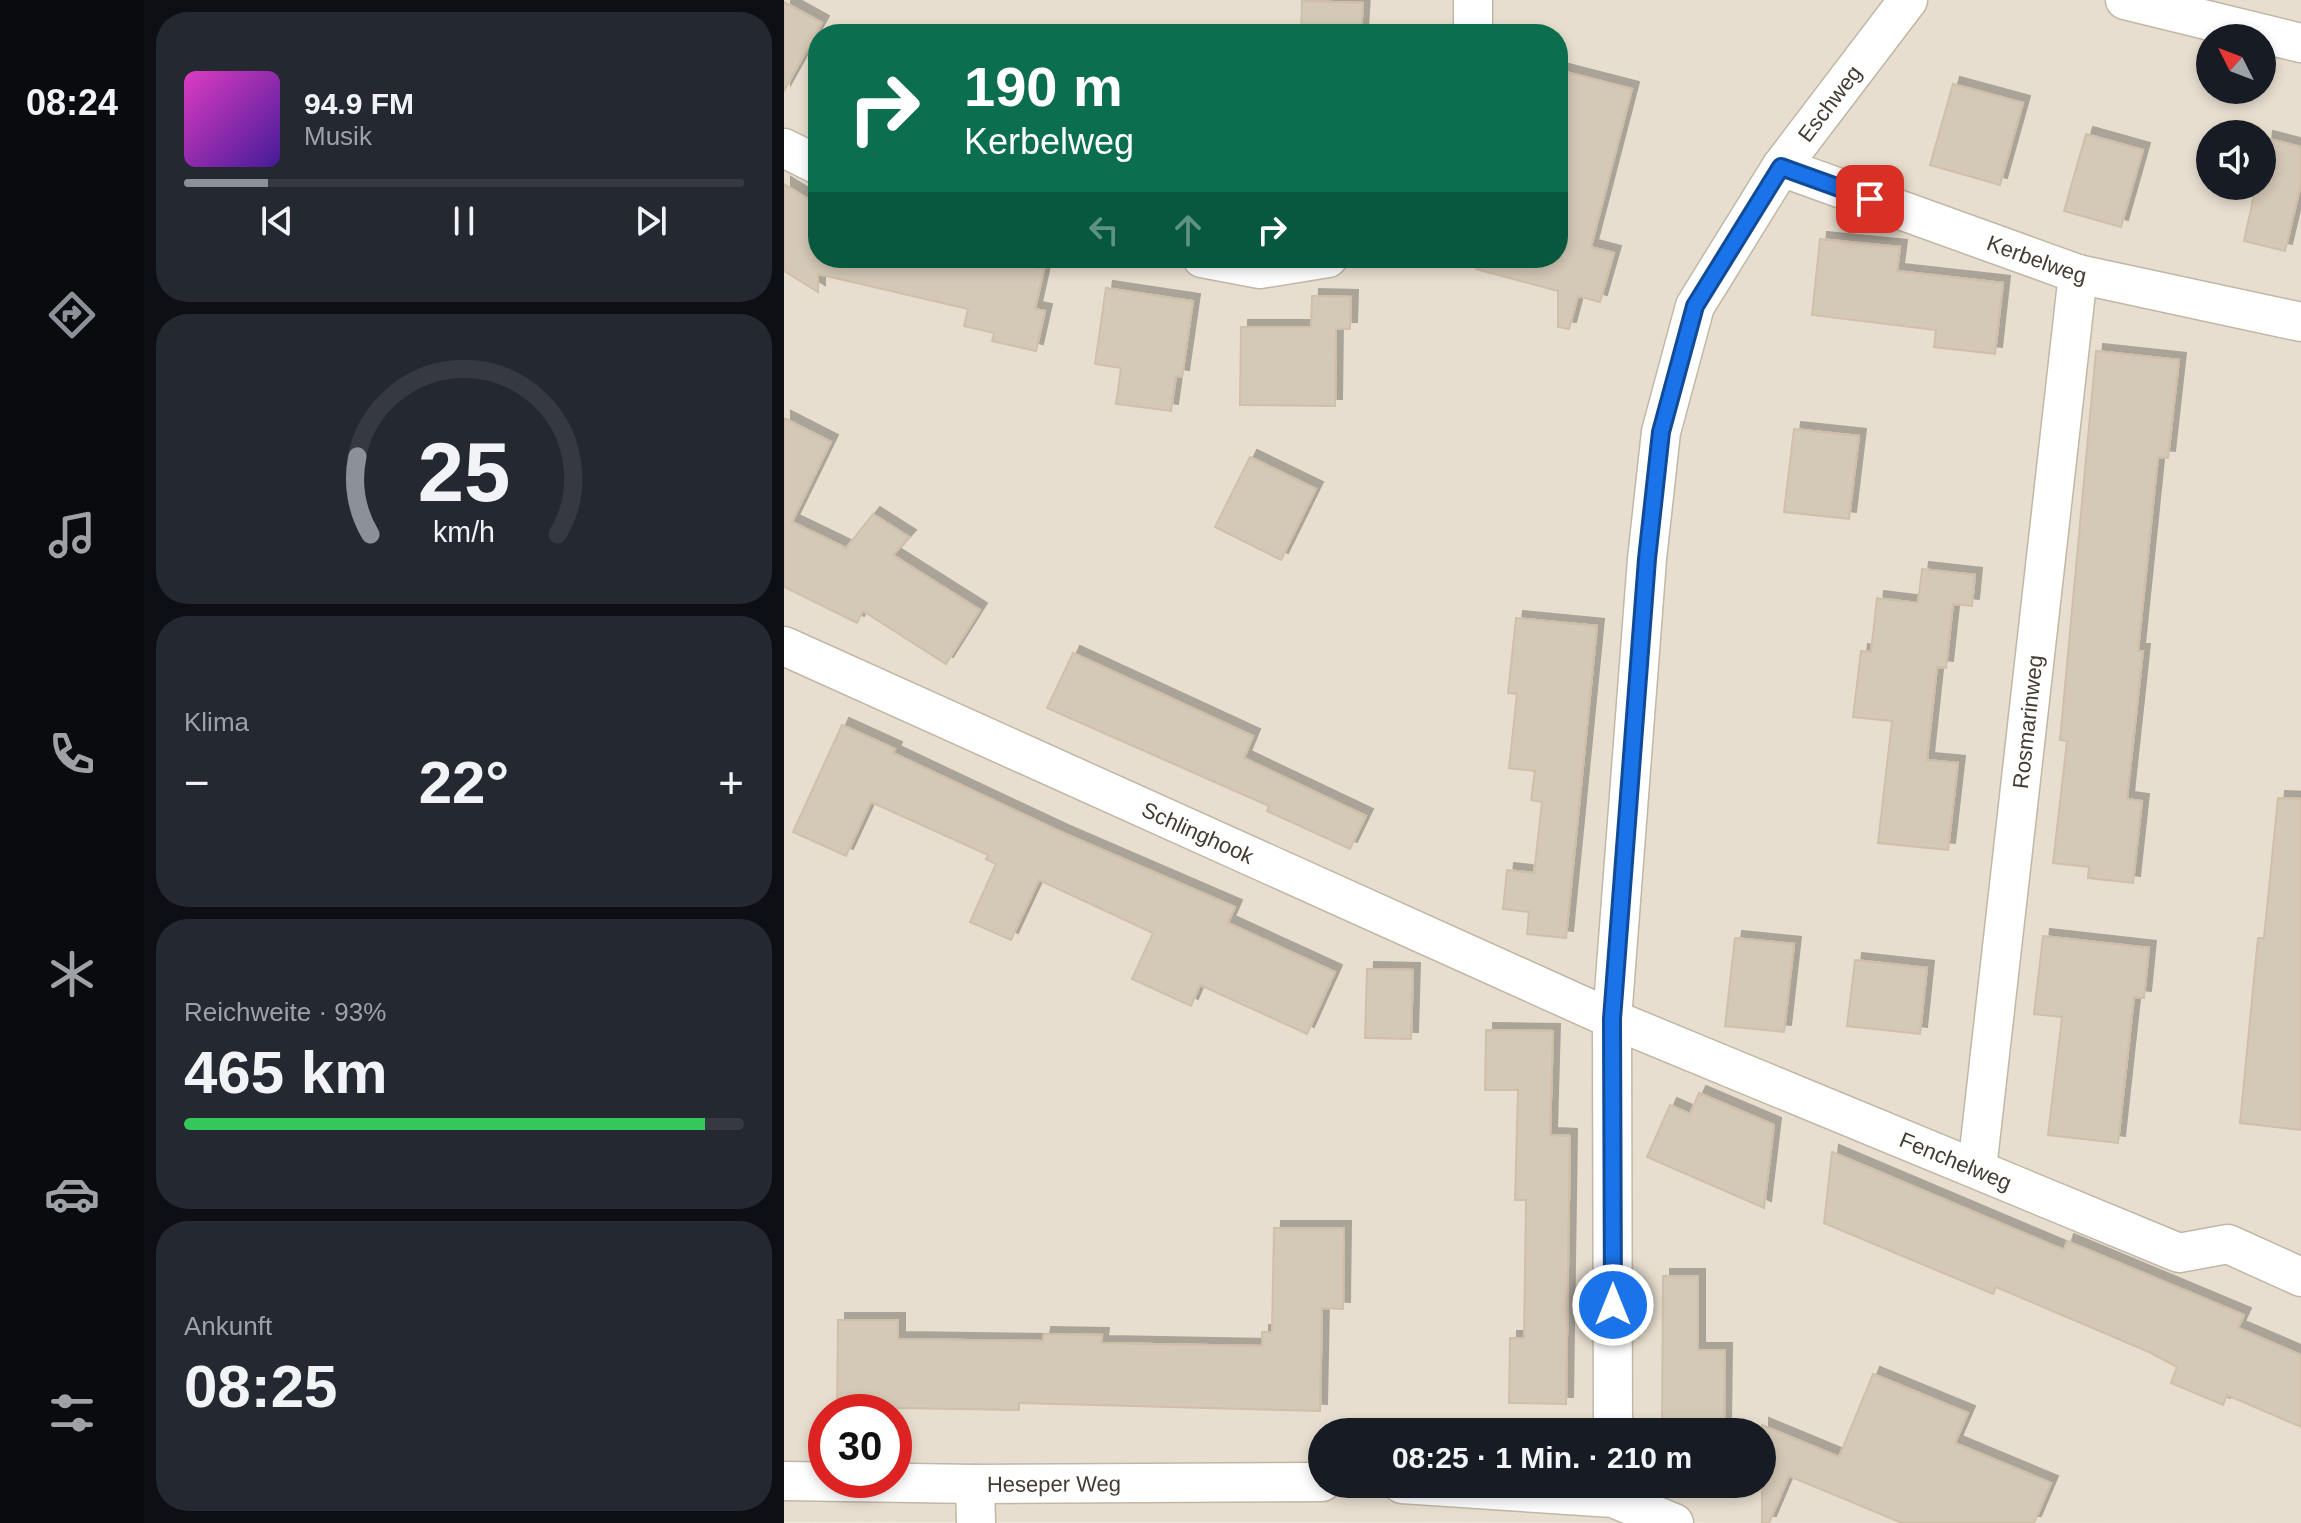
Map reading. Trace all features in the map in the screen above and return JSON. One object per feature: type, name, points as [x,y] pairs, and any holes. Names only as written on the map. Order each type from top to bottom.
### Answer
[{"type":"street","points":[[1473,0],[1473,24]]},
{"type":"street","name":"Eschweg","points":[[1613,1418],[1612,1019],[1647,559],[1661,432],[1695,306],[1781,167],[1908,0]]},
{"type":"street","points":[[2125,0],[2301,43]]},
{"type":"street","points":[[784,148],[808,160]]},
{"type":"street","name":"Kerbelweg","points":[[1781,167],[2078,274],[2301,322]]},
{"type":"street","name":"Rosmarinweg","points":[[1977,1169],[2078,274]]},
{"type":"street","name":"Schlinghook","points":[[784,646],[1612,1019]]},
{"type":"street","name":"Fenchelweg","points":[[1612,1019],[2179,1253],[2228,1244],[2301,1277]]},
{"type":"street","name":"Heseper Weg","points":[[784,1481],[975,1484],[1308,1482]]},
{"type":"street","points":[[975,1484],[976,1523]]},
{"type":"street","points":[[1626,1498],[1674,1523]]},
{"type":"shaded area","points":[[784,0],[2301,0],[2301,1523],[784,1522]]},
{"type":"building","points":[[1302,1],[1363,3],[1362,24],[1301,24]]},
{"type":"building","points":[[784,2],[822,23],[808,24],[808,48],[784,91]]},
{"type":"building","points":[[1568,73],[1632,89],[1591,247],[1614,253],[1600,302],[1578,296],[1569,329],[1558,327],[1558,291],[1476,269],[1568,268]]},
{"type":"building","points":[[1953,84],[2023,103],[2000,185],[1930,165]]},
{"type":"building","points":[[2086,134],[2143,150],[2121,227],[2064,211]]},
{"type":"building","points":[[2276,141],[2301,147],[2301,184],[2285,251],[2244,241],[2253,200],[2276,200]]},
{"type":"building","points":[[784,184],[808,199],[808,268],[1044,269],[1035,309],[1045,311],[1036,351],[992,341],[994,333],[964,326],[968,309],[818,274],[818,292],[784,271]]},
{"type":"building","points":[[1820,239],[1900,247],[1897,271],[2003,283],[1995,354],[1934,347],[1936,330],[1812,315]]},
{"type":"building","points":[[1106,288],[1193,301],[1182,377],[1176,376],[1171,411],[1116,404],[1121,368],[1095,364]]},
{"type":"building","points":[[1312,296],[1351,297],[1350,329],[1336,329],[1335,406],[1240,405],[1241,327],[1311,327]]},
{"type":"building","points":[[2096,351],[2179,360],[2168,458],[2158,457],[2138,651],[2143,651],[2127,799],[2142,801],[2133,883],[2088,878],[2089,867],[2053,863],[2067,741],[2060,740]]},
{"type":"building","points":[[784,418],[831,442],[792,522],[846,548],[873,514],[909,537],[893,555],[980,610],[946,664],[863,611],[857,623],[784,587]]},
{"type":"building","points":[[1794,429],[1859,436],[1849,519],[1784,512]]},
{"type":"building","points":[[1250,457],[1316,489],[1281,560],[1215,527]]},
{"type":"building","points":[[1922,569],[1975,575],[1972,606],[1953,604],[1946,668],[1937,667],[1927,760],[1958,763],[1948,850],[1878,843],[1892,721],[1853,717],[1861,651],[1871,652],[1877,598],[1918,603]]},
{"type":"building","points":[[1516,618],[1597,626],[1566,938],[1527,934],[1529,912],[1503,909],[1507,870],[1534,873],[1542,802],[1531,800],[1535,771],[1509,768],[1517,694],[1508,693]]},
{"type":"building","points":[[1073,653],[1253,736],[1244,758],[1366,816],[1350,849],[1267,811],[1269,806],[1047,708]]},
{"type":"building","points":[[842,725],[895,749],[893,753],[1061,832],[1235,907],[1228,923],[1335,972],[1307,1034],[1200,985],[1191,1006],[1132,979],[1153,933],[1039,880],[1011,940],[970,922],[996,864],[986,859],[988,855],[871,802],[846,856],[793,832]]},
{"type":"building","points":[[2278,798],[2301,799],[2301,1130],[2240,1123],[2258,938],[2264,938]]},
{"type":"building","points":[[2043,936],[2149,948],[2144,998],[2134,997],[2118,1143],[2048,1135],[2062,1017],[2034,1014]]},
{"type":"building","points":[[1735,938],[1794,944],[1784,1032],[1725,1026]]},
{"type":"building","points":[[1855,960],[1927,968],[1920,1034],[1847,1026]]},
{"type":"building","points":[[1367,969],[1413,970],[1411,1039],[1365,1038]]},
{"type":"building","points":[[1486,1030],[1553,1031],[1550,1135],[1570,1136],[1566,1404],[1509,1403],[1510,1338],[1524,1338],[1526,1200],[1515,1200],[1518,1090],[1485,1090]]},
{"type":"building","points":[[1699,1093],[1774,1125],[1764,1208],[1647,1157],[1670,1105],[1690,1114]]},
{"type":"building","points":[[1832,1152],[2064,1250],[2067,1241],[2244,1315],[2238,1328],[2301,1355],[2301,1427],[2227,1395],[2223,1405],[2171,1383],[2177,1367],[2149,1352],[1996,1287],[1993,1294],[1824,1223]]},
{"type":"building","points":[[1274,1228],[1344,1228],[1343,1309],[1322,1308],[1320,1411],[1019,1403],[1019,1410],[912,1408],[912,1394],[837,1394],[838,1320],[898,1320],[898,1339],[1043,1341],[1044,1334],[1102,1335],[1101,1343],[1262,1346],[1262,1332],[1272,1332]]},
{"type":"building","points":[[1663,1276],[1698,1276],[1698,1350],[1725,1350],[1724,1418],[1662,1418]]},
{"type":"building","points":[[1873,1374],[1968,1413],[1955,1443],[2051,1483],[2034,1523],[1902,1523],[1789,1476],[1769,1523],[1762,1523],[1762,1498],[1776,1498],[1776,1431],[1839,1457]]},
{"type":"route","points":[[1613,1305],[1612,1019],[1647,559],[1661,432],[1695,306],[1781,167],[1870,199]]}]
